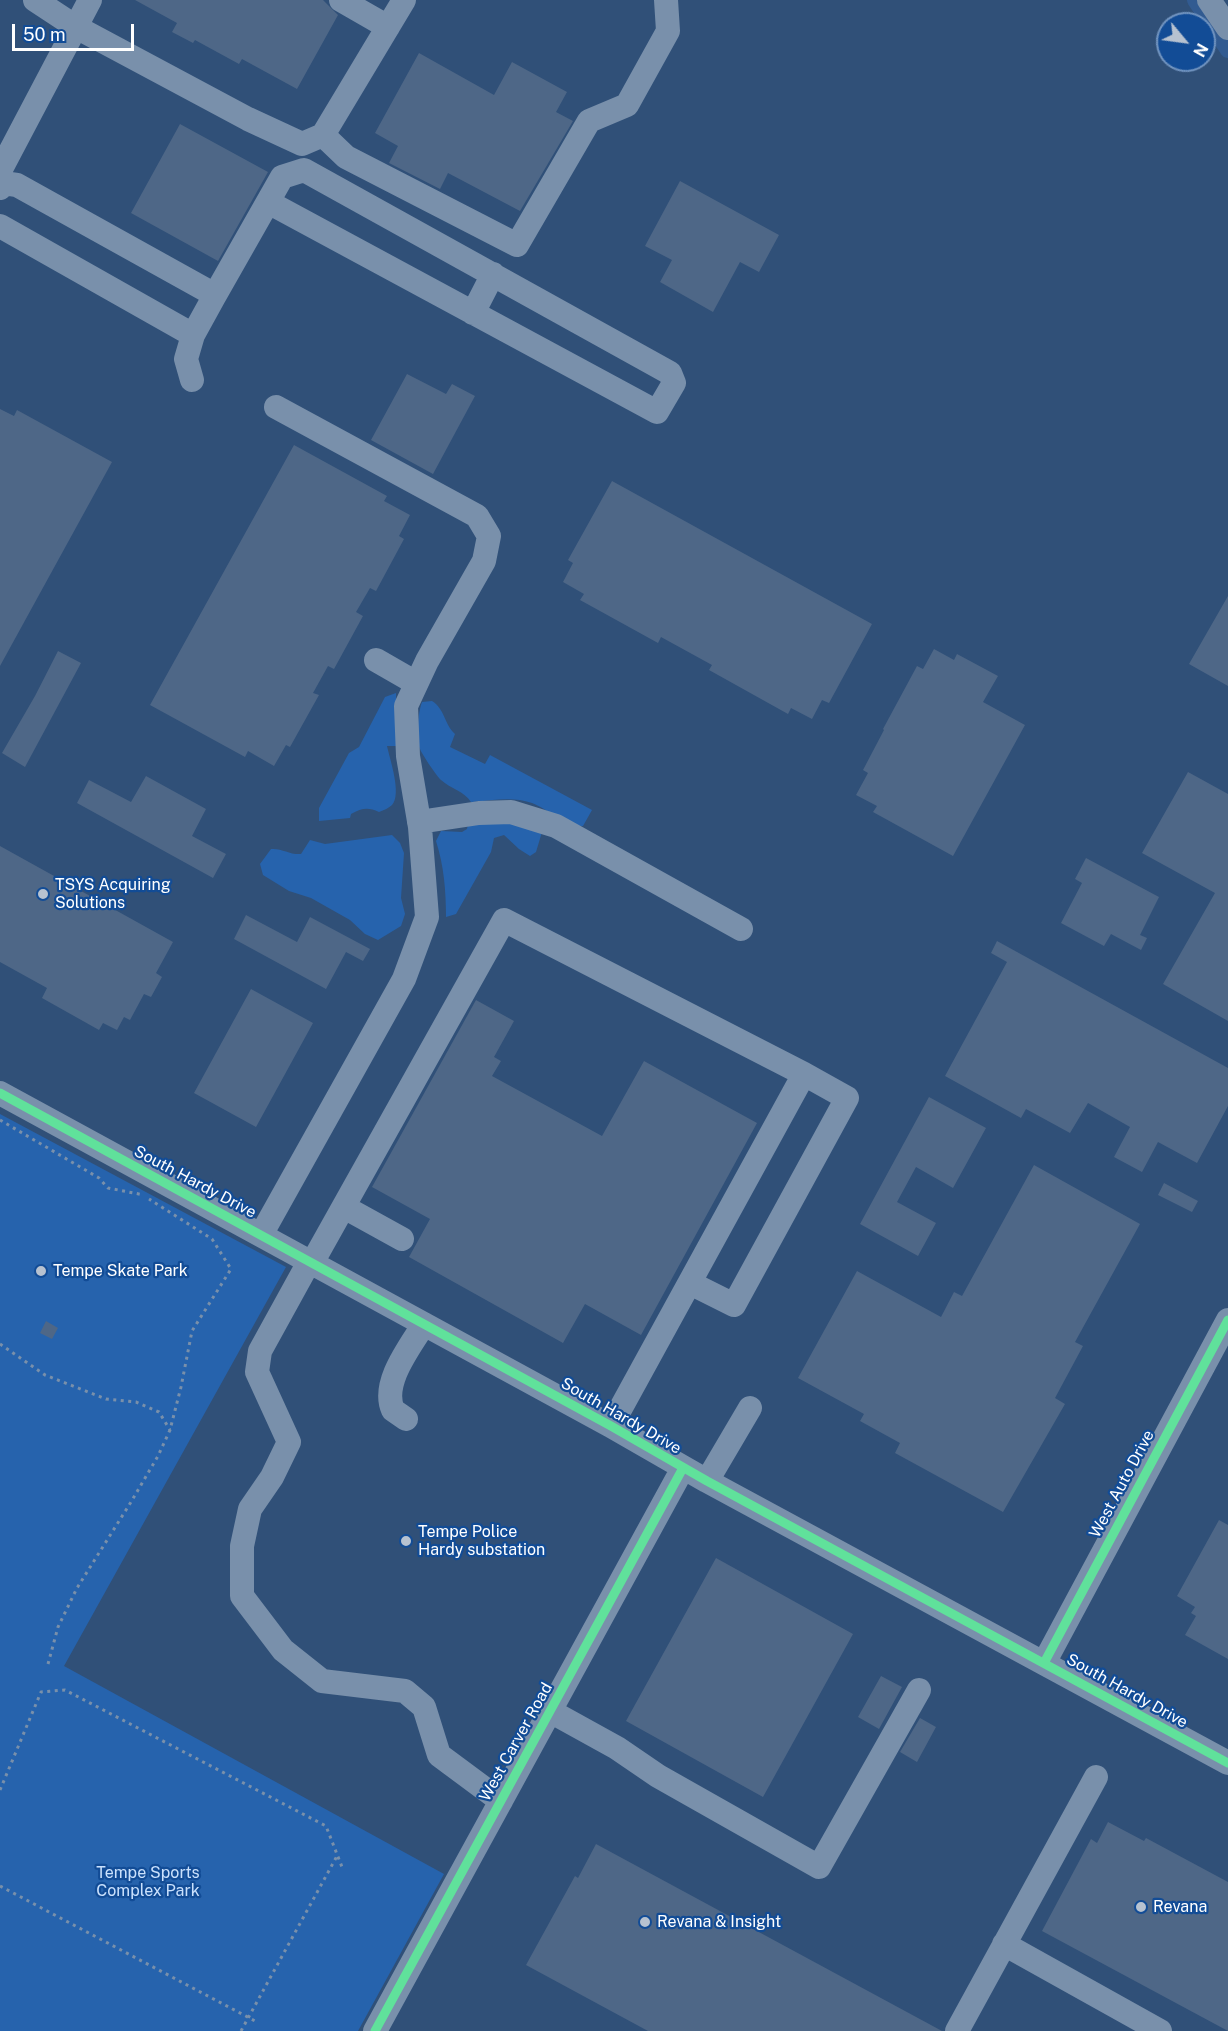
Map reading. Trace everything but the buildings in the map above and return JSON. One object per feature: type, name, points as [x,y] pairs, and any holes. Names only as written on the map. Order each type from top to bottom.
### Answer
[{"type":"street","points":[[35,0],[76,27],[248,119],[302,144],[323,135],[404,0]]},
{"type":"street","points":[[0,171],[90,0]]},
{"type":"street","points":[[341,0],[388,27]]},
{"type":"street","points":[[323,135],[346,157],[517,245],[589,121],[627,105],[668,31],[666,0]]},
{"type":"street","points":[[1209,0],[1228,28]]},
{"type":"street","points":[[192,380],[186,359],[193,335],[282,177],[304,170],[670,373],[674,383],[657,412],[268,202]]},
{"type":"street","points":[[0,188],[3,183],[17,185],[215,295]]},
{"type":"street","points":[[0,226],[193,335]]},
{"type":"street","points":[[473,313],[493,274]]},
{"type":"street","points":[[261,1235],[404,979],[427,917],[419,822],[408,756],[406,706],[416,683],[484,561],[489,536],[477,516],[276,407]]},
{"type":"street","points":[[376,660],[416,683]]},
{"type":"street","points":[[419,822],[479,813],[511,812],[556,826],[741,929]]},
{"type":"street","points":[[501,1801],[439,1755],[424,1707],[405,1691],[322,1681],[283,1650],[242,1596],[242,1546],[250,1509],[272,1478],[289,1442],[257,1372],[260,1351],[344,1207],[504,920],[847,1098],[734,1305],[690,1283]]},
{"type":"street","points":[[611,1426],[804,1074]]},
{"type":"street","name":"South Hardy Drive","points":[[0,1093],[611,1426],[683,1468],[1228,1763]]},
{"type":"street","points":[[344,1207],[402,1239]]},
{"type":"street","name":"West Auto Drive","points":[[1044,1663],[1228,1320]]},
{"type":"street","points":[[406,1419],[393,1410],[389,1397],[390,1388],[396,1372],[424,1324]]},
{"type":"street","points":[[707,1481],[750,1408]]},
{"type":"street","name":"West Carver Road","points":[[375,2031],[683,1468]]},
{"type":"street","points":[[550,1711],[617,1748],[658,1776],[819,1867],[920,1690]]},
{"type":"street","points":[[957,2031],[1096,1777]]},
{"type":"street","points":[[1004,1944],[1160,2031]]},
{"type":"path","points":[[0,1120],[99,1178],[108,1188],[143,1195],[212,1239],[231,1269],[192,1331],[170,1430],[158,1456],[77,1588],[58,1626],[48,1664]]},
{"type":"path","points":[[0,1344],[45,1375],[106,1399],[136,1402],[159,1412],[170,1430]]},
{"type":"path","points":[[0,1790],[41,1692],[65,1690],[326,1826],[342,1867]]},
{"type":"path","points":[[241,2031],[338,1855]]},
{"type":"path","points":[[0,1886],[257,2022]]},
{"type":"green space","points":[[396,693],[396,746],[387,746],[396,785],[395,800],[392,805],[379,812],[372,809],[358,810],[351,814],[350,818],[319,821],[319,808],[349,753],[359,747],[385,697]]},
{"type":"green space","points":[[432,701],[440,708],[455,734],[450,747],[485,764],[490,755],[592,810],[583,826],[570,824],[524,801],[509,799],[471,802],[465,795],[441,780],[422,752],[418,739],[422,702]]},
{"type":"green space","points":[[510,821],[542,832],[536,852],[530,856],[504,835],[494,838],[491,852],[456,914],[446,917],[444,879],[436,841],[441,831],[462,832],[467,829],[468,824]]},
{"type":"green space","points":[[392,835],[400,843],[404,853],[401,898],[405,914],[401,926],[378,940],[365,934],[350,920],[311,898],[289,891],[263,875],[260,864],[271,849],[301,854],[310,840],[325,844]]},
{"type":"green space","name":"Tempe Sports Complex Park","points":[[0,1114],[286,1267],[64,1666],[444,1874],[358,2031],[0,2031]]},
{"type":"waterway","points":[[1195,0],[1228,50]]},
{"type":"cycle path","points":[[0,1093],[611,1426],[707,1481],[1228,1763]]},
{"type":"cycle path","points":[[1044,1663],[1228,1320]]},
{"type":"cycle path","points":[[375,2031],[683,1468]]},
{"type":"place","name":"TSYS Acquiring Solutions","points":[[43,894]]},
{"type":"place","name":"Tempe Skate Park","points":[[41,1271]]},
{"type":"place","name":"Tempe Police Hardy substation","points":[[406,1541]]},
{"type":"place","name":"Revana","points":[[1141,1907]]},
{"type":"place","name":"Revana & Insight","points":[[645,1922]]}]
